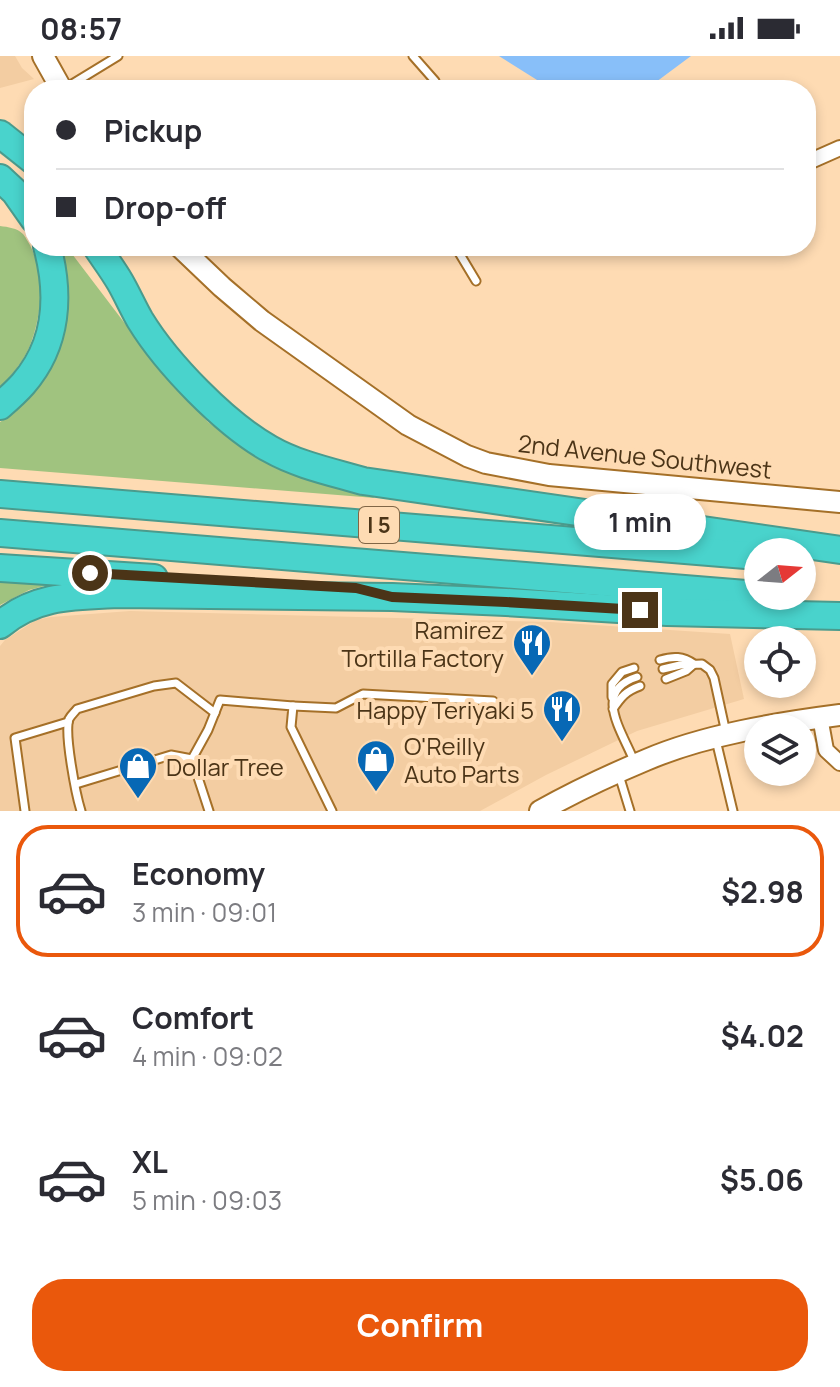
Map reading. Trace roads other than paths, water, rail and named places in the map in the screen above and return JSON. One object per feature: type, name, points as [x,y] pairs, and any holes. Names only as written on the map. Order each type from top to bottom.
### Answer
[{"type":"highway","points":[[0,134],[24,153]]},
{"type":"highway","points":[[0,178],[24,205]]},
{"type":"highway","points":[[0,406],[24,383],[44,351],[54,316],[55,281],[49,256]]},
{"type":"highway","points":[[103,256],[140,320],[166,356],[231,422],[270,449],[363,481],[840,550]]},
{"type":"highway","name":"I 5","points":[[0,494],[744,555]]},
{"type":"highway","name":"I 5","points":[[0,533],[744,594]]},
{"type":"highway","points":[[816,561],[840,563]]},
{"type":"highway","points":[[0,568],[356,588],[392,597]]},
{"type":"highway","points":[[0,625],[12,615],[40,602],[118,594],[392,597],[667,612],[840,616]]},
{"type":"highway","points":[[816,600],[840,602]]},
{"type":"street","points":[[43,56],[56,80]]},
{"type":"street","points":[[816,159],[840,148]]},
{"type":"street","name":"2nd Avenue Southwest","points":[[189,256],[262,321],[408,425],[467,456],[486,463],[549,475],[840,502]]},
{"type":"street","points":[[540,811],[648,759],[765,726],[830,716],[826,750],[840,763]]},
{"type":"lane","points":[[78,80],[118,56]]},
{"type":"lane","points":[[413,56],[434,80]]},
{"type":"lane","points":[[461,256],[476,281]]},
{"type":"lane","points":[[662,664],[702,664],[714,678],[733,811]]},
{"type":"lane","points":[[666,679],[694,664]]},
{"type":"lane","points":[[630,811],[627,769],[612,699],[617,688],[636,673]]},
{"type":"lane","points":[[25,811],[15,738],[68,722],[77,709],[154,686],[176,683],[215,713]]},
{"type":"lane","points":[[613,709],[628,690],[640,686]]},
{"type":"lane","points":[[209,811],[192,759],[220,700],[336,708],[363,694],[493,701]]},
{"type":"lane","points":[[293,706],[291,727],[332,811]]},
{"type":"lane","points":[[68,722],[71,760],[81,811]]},
{"type":"lane","points":[[76,784],[171,755],[192,759]]},
{"type":"water","points":[[499,56],[691,56],[659,80],[537,80]]},
{"type":"place","name":"Ramirez Tortilla Factory","points":[[532,677]]},
{"type":"place","name":"Happy Teriyaki 5","points":[[562,743]]},
{"type":"place","name":"O'Reilly Auto Parts","points":[[376,793]]},
{"type":"place","name":"Dollar Tree","points":[[138,800]]}]
